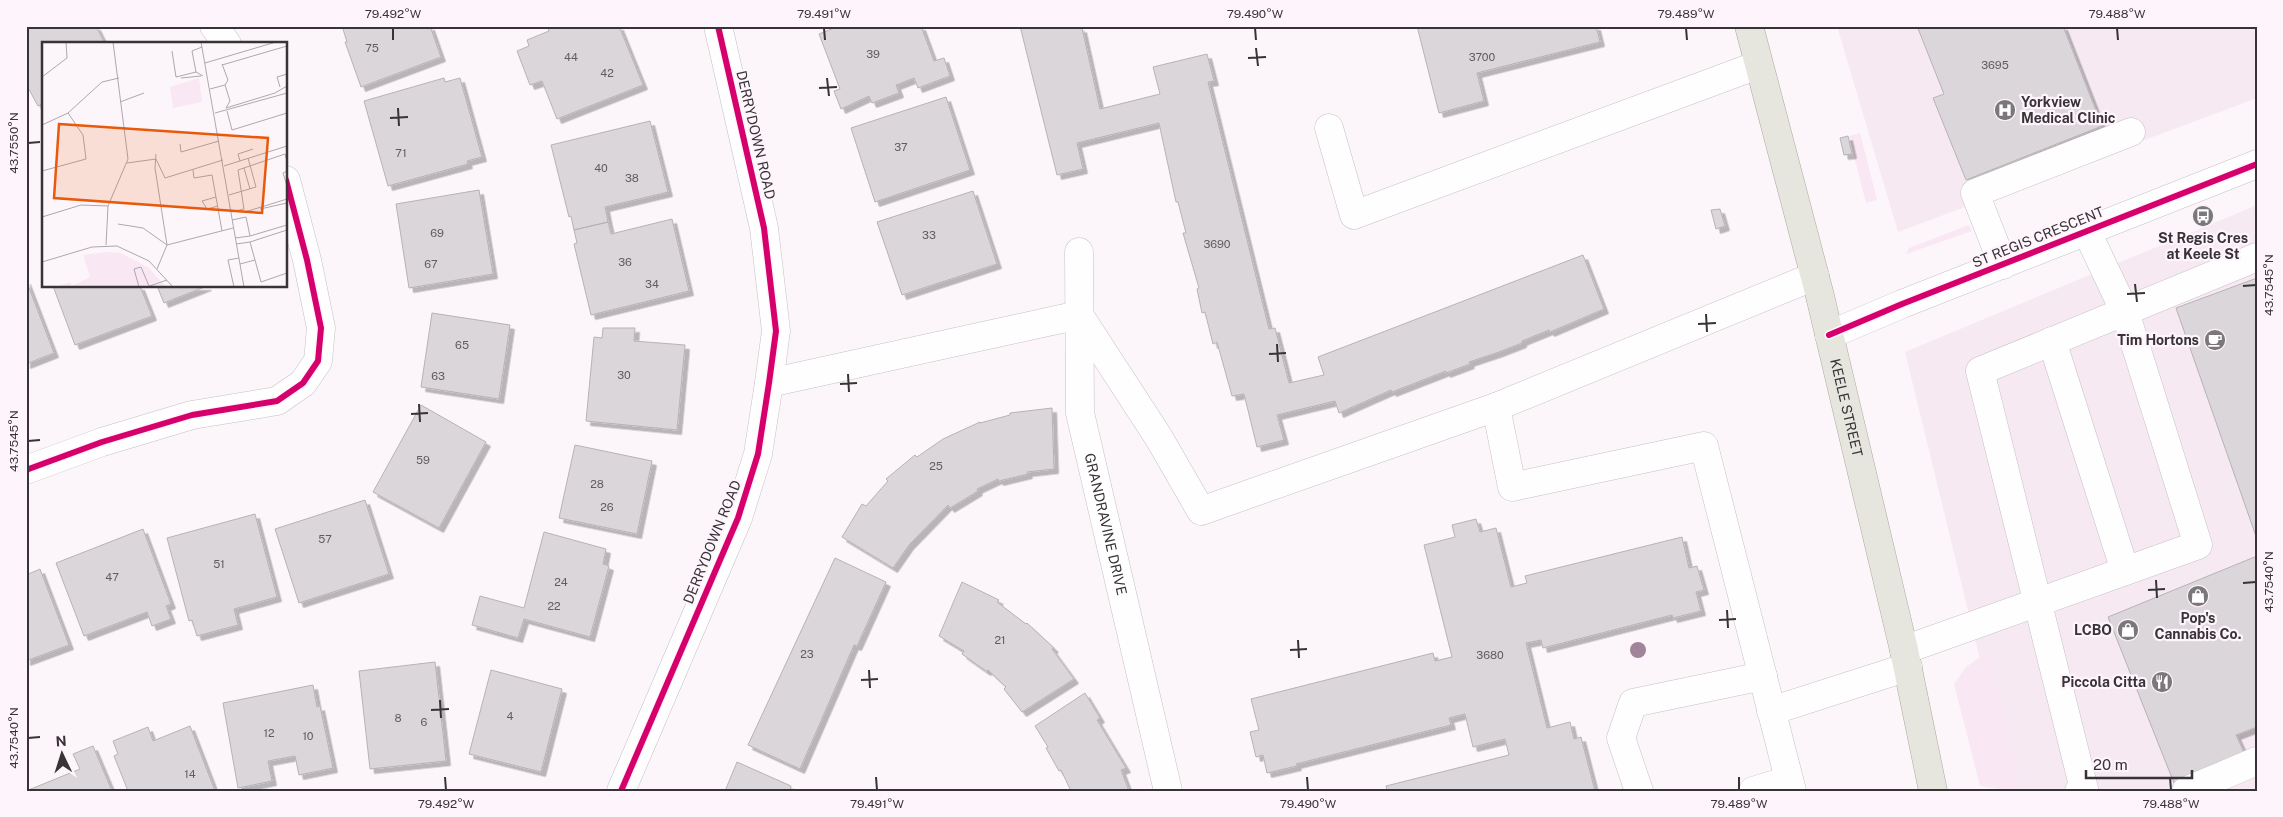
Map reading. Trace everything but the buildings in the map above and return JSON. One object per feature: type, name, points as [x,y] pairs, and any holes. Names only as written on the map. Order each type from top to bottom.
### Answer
[{"type":"main road","name":"KEELE STREET","points":[[1749,26],[1815,276],[1906,658],[1933,791]]},
{"type":"street","points":[[214,26],[226,42]]},
{"type":"street","name":"DERRYDOWN ROAD","points":[[621,791],[738,518],[758,454],[776,331],[764,228],[718,26]]},
{"type":"street","points":[[1329,128],[1354,215],[1758,65]]},
{"type":"street","points":[[2003,265],[1974,193],[2131,132]]},
{"type":"street","name":"ST REGIS CRESCENT","points":[[1829,335],[1902,304],[2257,164]]},
{"type":"street","points":[[26,470],[102,442],[192,415],[277,400],[303,383],[318,361],[321,328],[307,260],[288,188]]},
{"type":"street","points":[[1771,711],[1906,658],[2038,602],[2198,544],[2125,312],[2087,232]]},
{"type":"street","name":"GRANDRAVINE DRIVE","points":[[1079,252],[1080,413],[1168,791]]},
{"type":"street","points":[[2082,790],[2038,602],[1980,371],[2257,258]]},
{"type":"street","points":[[769,383],[1079,315],[1159,438],[1201,511],[1496,407],[1815,276]]},
{"type":"street","points":[[2052,341],[2125,571]]},
{"type":"street","points":[[1496,407],[1512,487],[1704,446],[1791,785],[1753,791]]},
{"type":"street","points":[[1639,791],[1621,738],[1633,703],[1762,676]]},
{"type":"street","points":[[2197,787],[2257,761]]},
{"type":"street","points":[[2197,787],[2257,780]]},
{"type":"shaded area","points":[[1837,26],[2257,26],[2257,98],[1898,232]]},
{"type":"shaded area","points":[[1860,133],[1877,200],[1866,203],[1849,136]]},
{"type":"shaded area","points":[[2257,205],[2257,791],[2012,791],[1905,352]]},
{"type":"shaded area","points":[[1969,225],[1972,231],[1906,254],[1909,248]]},
{"type":"shaded area","points":[[1988,652],[2021,787],[2005,790],[1980,786],[1954,684],[1966,667]]},
{"type":"cycle path","points":[[621,791],[738,518],[758,454],[776,331],[764,228],[718,26]]},
{"type":"cycle path","points":[[1829,335],[1902,304],[2257,164]]},
{"type":"cycle path","points":[[26,470],[102,442],[192,415],[277,401],[303,383],[318,361],[321,328],[307,260],[288,188]]},
{"type":"place","name":"Yorkview Medical Clinic","points":[[2005,110]]},
{"type":"place","name":"St Regis Cres at Keele St","points":[[2203,216]]},
{"type":"place","name":"Tim Hortons","points":[[2215,340]]},
{"type":"place","name":"Pop's Cannabis Co.","points":[[2198,596]]},
{"type":"place","name":"LCBO","points":[[2128,630]]},
{"type":"place","name":"Piccola Citta","points":[[2162,682]]}]
